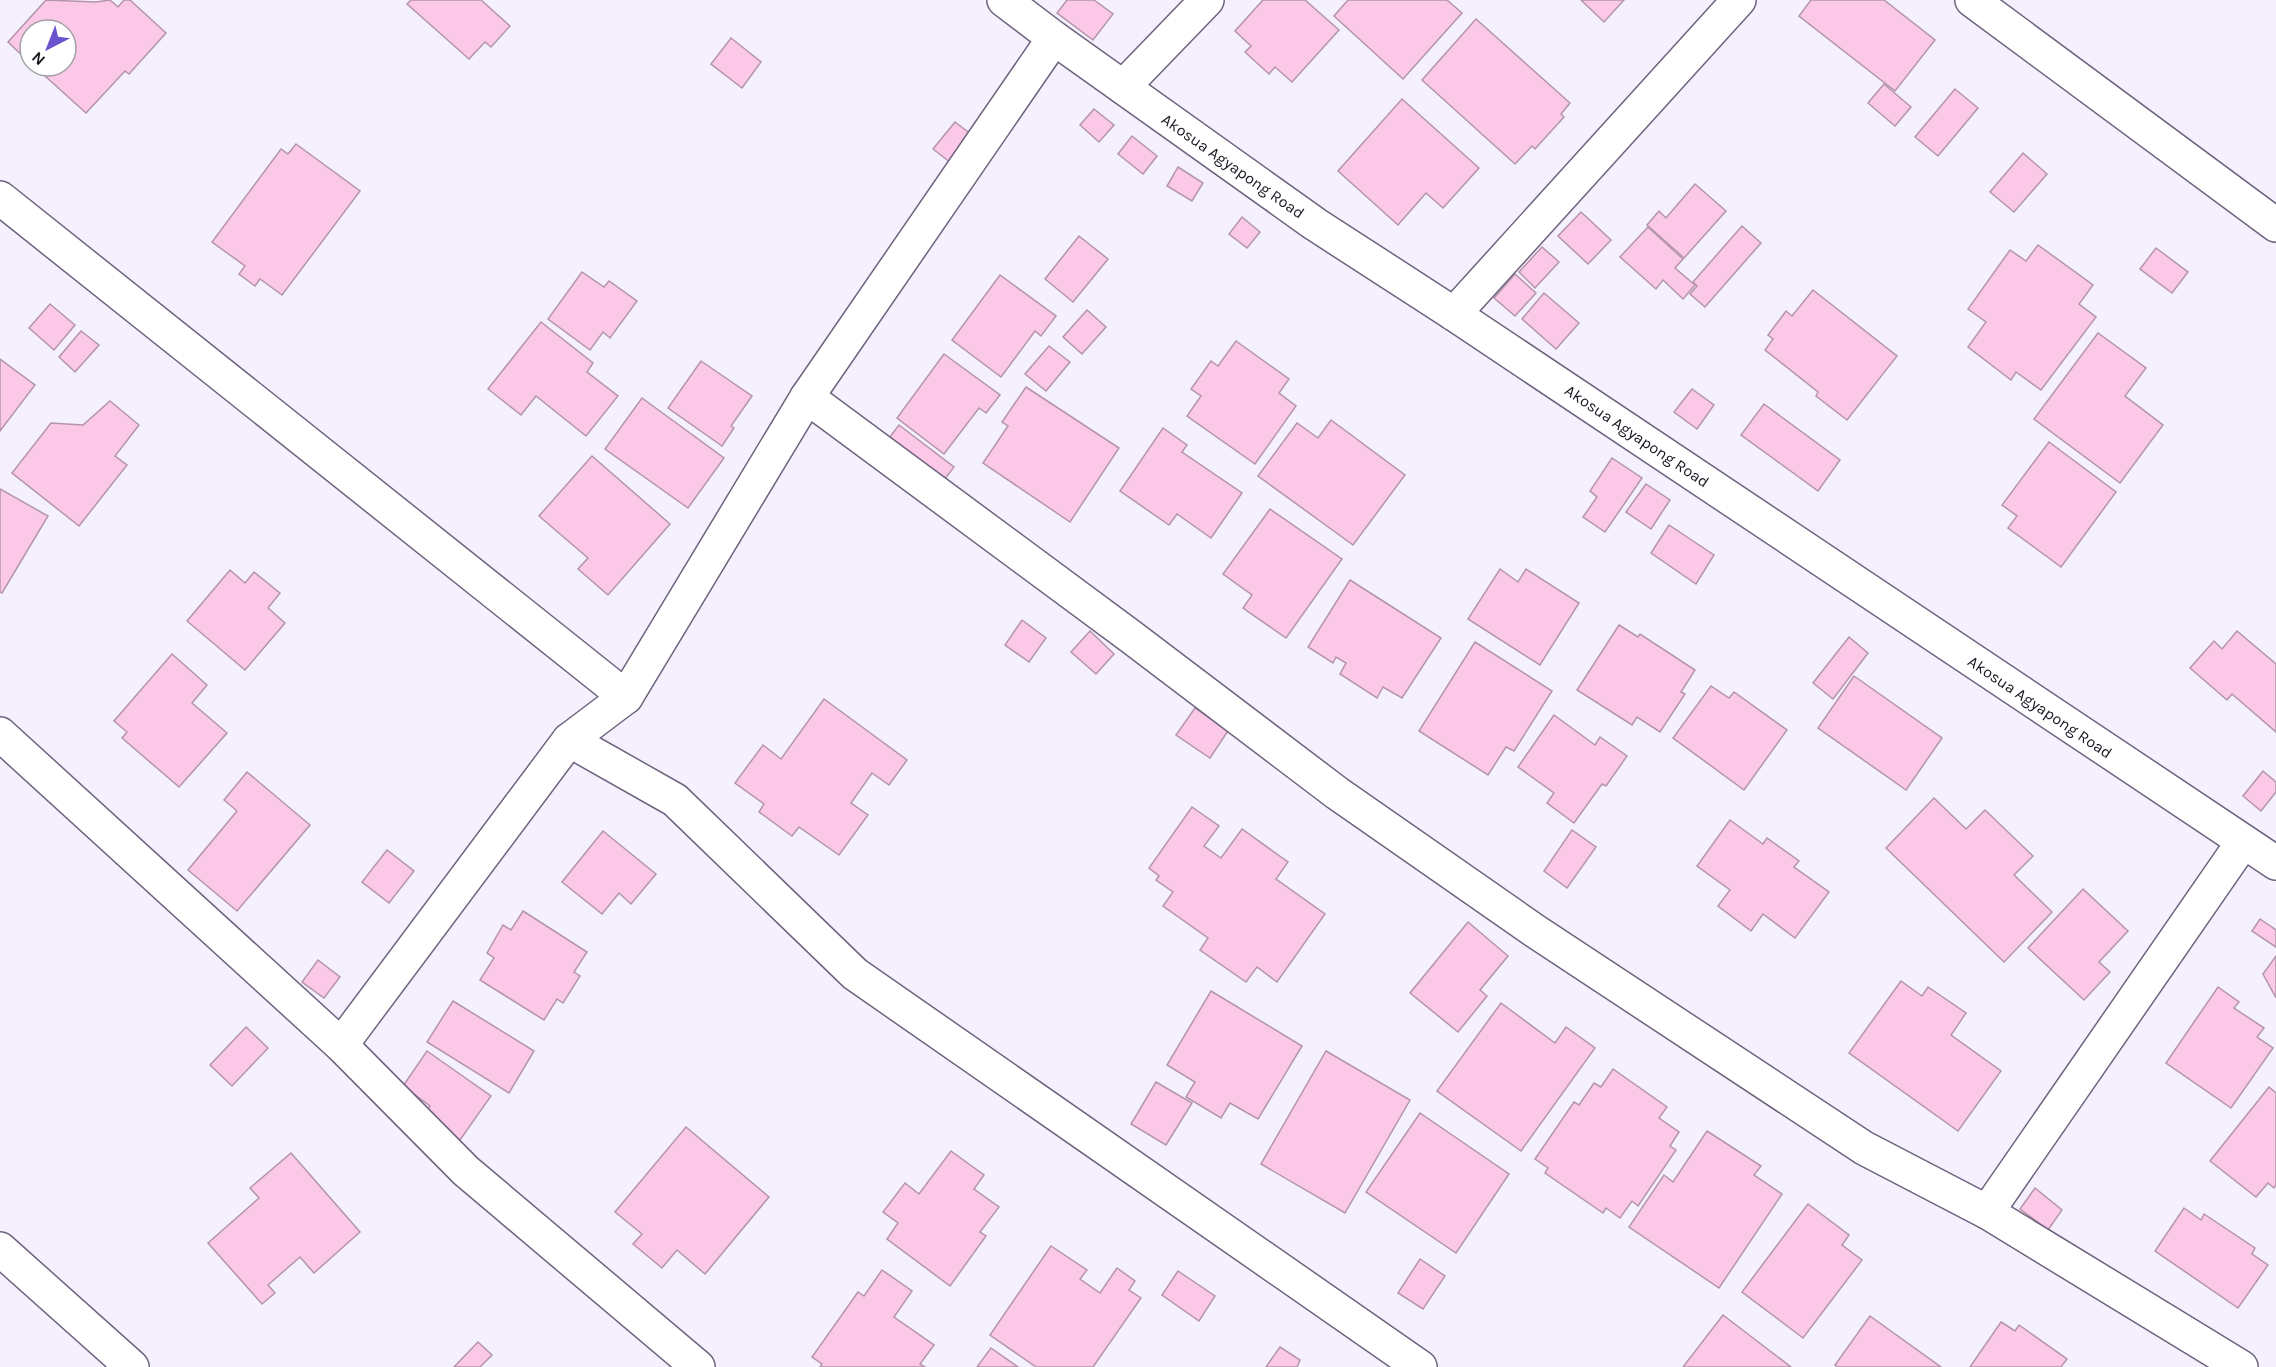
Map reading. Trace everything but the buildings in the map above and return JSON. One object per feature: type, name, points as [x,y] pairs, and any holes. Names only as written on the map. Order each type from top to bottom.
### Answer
[{"type":"street","name":"Akosua Agyapong Road","points":[[1004,0],[1315,224],[1454,314],[2276,863]]},
{"type":"street","points":[[1123,87],[1207,0]]},
{"type":"street","points":[[1454,314],[1739,0]]},
{"type":"street","points":[[1972,0],[2276,225]]},
{"type":"street","points":[[341,1045],[569,740],[626,697],[807,397],[1054,38]]},
{"type":"street","points":[[0,198],[626,697]]},
{"type":"street","points":[[807,397],[1130,636],[1337,793],[1526,924],[1864,1148],[1988,1212],[2241,1367]]},
{"type":"street","points":[[0,734],[341,1045],[466,1171],[698,1367]]},
{"type":"street","points":[[569,740],[675,800],[855,974],[1420,1367]]},
{"type":"street","points":[[1988,1212],[2243,842]]},
{"type":"street","points":[[0,1249],[132,1367]]}]
